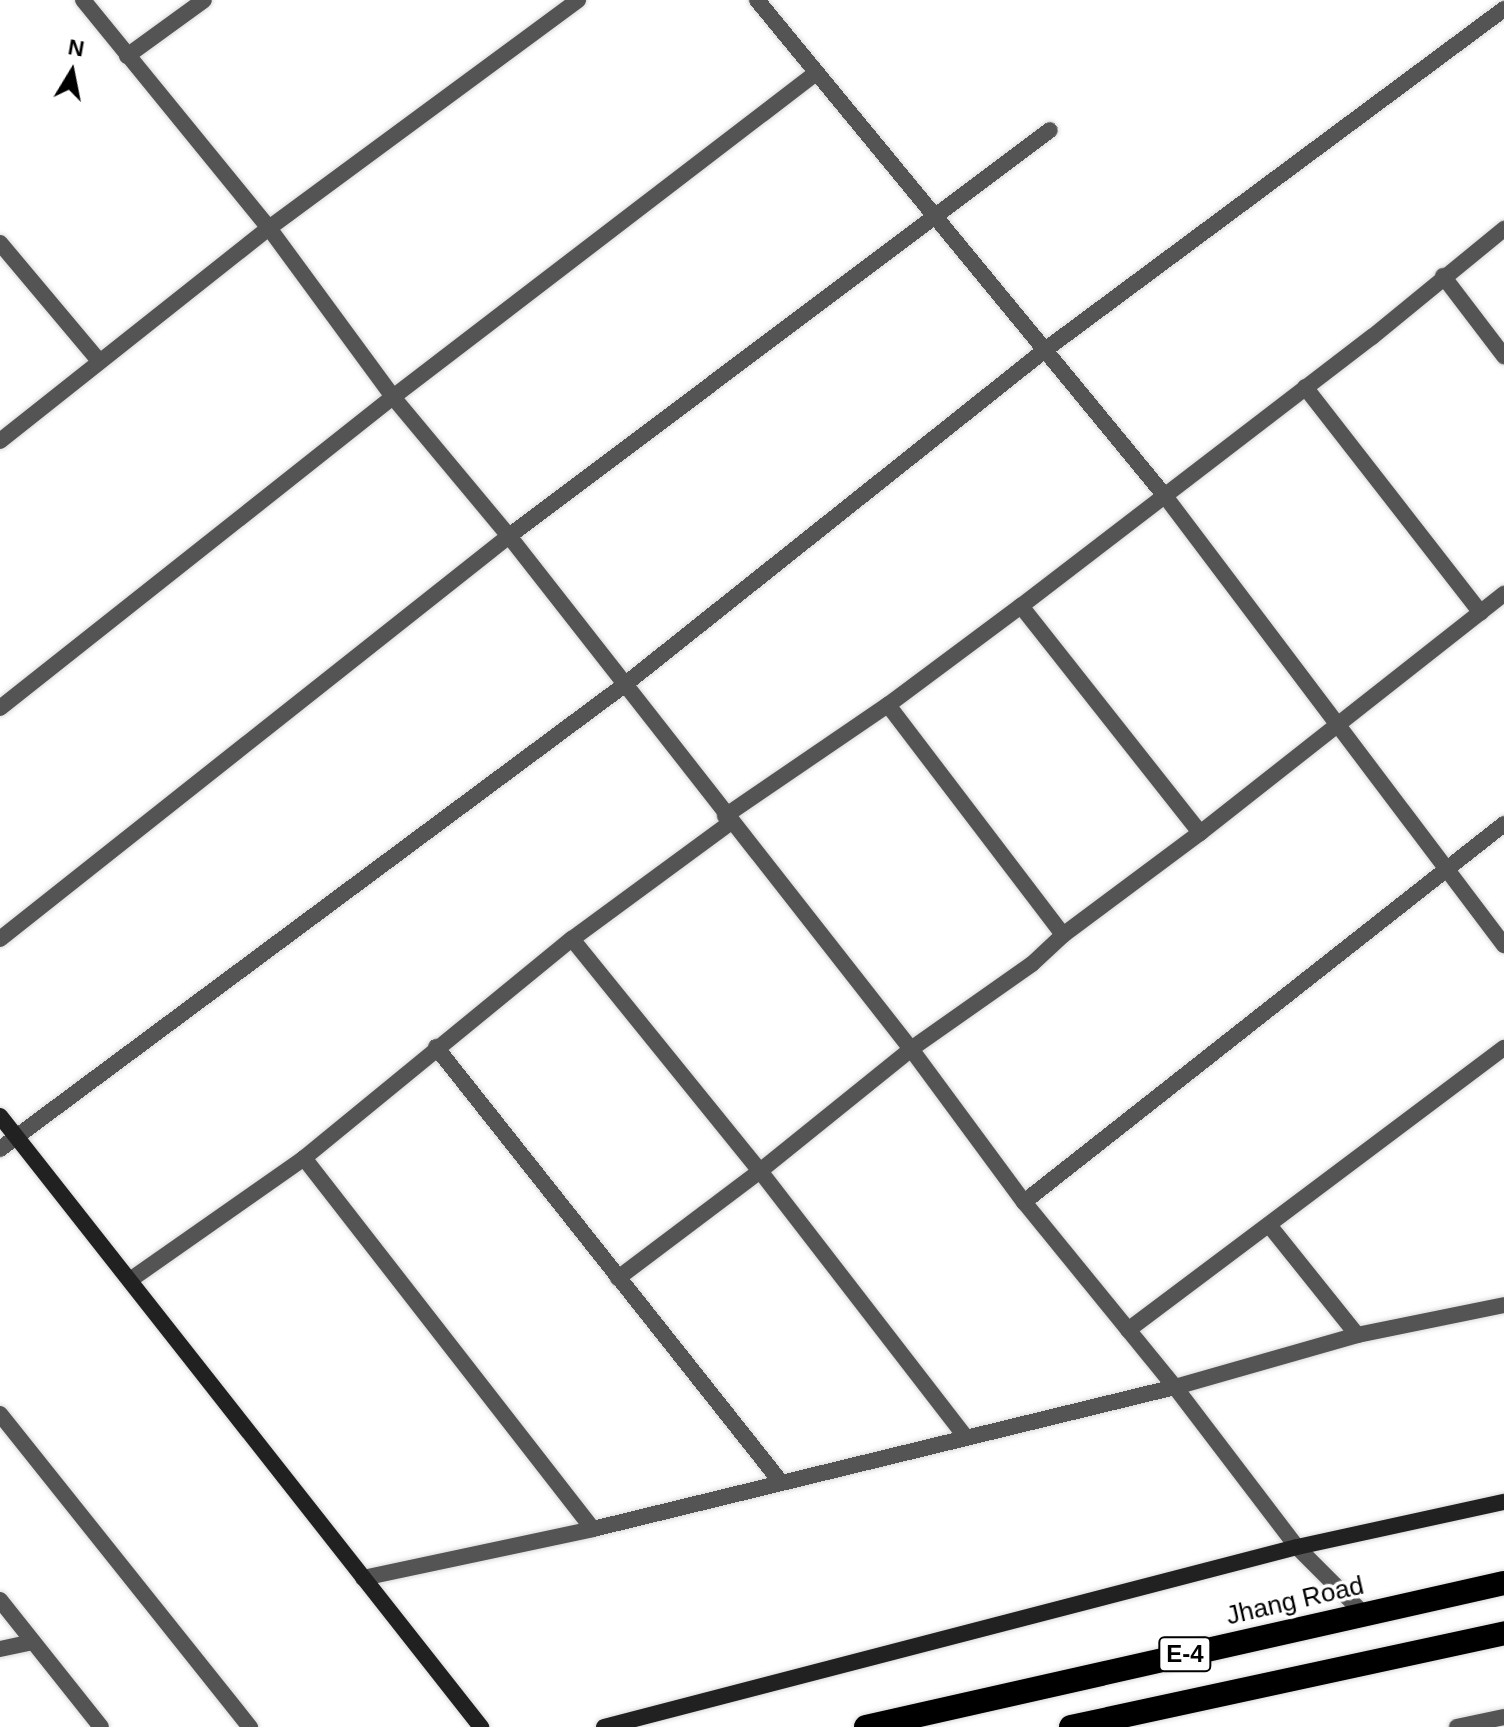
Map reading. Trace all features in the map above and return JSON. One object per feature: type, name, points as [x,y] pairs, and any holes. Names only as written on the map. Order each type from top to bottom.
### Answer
[{"type":"highway","name":"Jhang Road","points":[[866,1727],[1504,1583]]},
{"type":"highway","name":"E-4","points":[[1071,1727],[1504,1633]]},
{"type":"street","points":[[83,0],[269,228],[393,397],[509,536],[623,686],[911,1049],[1024,1202],[1175,1387],[1297,1547],[1364,1614]]},
{"type":"street","points":[[127,56],[204,0]]},
{"type":"street","points":[[0,441],[269,228],[578,0]]},
{"type":"street","points":[[757,0],[1165,496],[1504,945]]},
{"type":"street","points":[[0,1149],[623,686],[1045,350],[1504,9]]},
{"type":"street","points":[[0,708],[393,397],[816,73]]},
{"type":"street","points":[[0,939],[509,536],[1050,130]]},
{"type":"street","points":[[130,1280],[304,1158],[436,1047],[572,939],[728,819],[1021,606],[1372,337],[1504,229]]},
{"type":"street","points":[[0,243],[99,361]]},
{"type":"street","points":[[1443,276],[1504,356]]},
{"type":"street","points":[[1305,387],[1481,613]]},
{"type":"street","points":[[618,1278],[760,1171],[911,1049],[1032,964],[1063,935],[1200,833],[1504,594]]},
{"type":"street","points":[[1021,606],[1200,833]]},
{"type":"street","points":[[888,705],[1063,935]]},
{"type":"street","points":[[1024,1202],[1504,824]]},
{"type":"street","points":[[572,939],[760,1171],[965,1436]]},
{"type":"street","points":[[436,1047],[780,1481]]},
{"type":"street","points":[[1128,1330],[1504,1048]]},
{"type":"street","points":[[0,1116],[481,1727]]},
{"type":"street","points":[[304,1158],[593,1529]]},
{"type":"street","points":[[1269,1225],[1357,1335]]},
{"type":"street","points":[[363,1578],[593,1529],[1175,1387],[1357,1335],[1504,1305]]},
{"type":"street","points":[[0,1414],[250,1727]]},
{"type":"street","points":[[604,1727],[1297,1547],[1504,1502]]},
{"type":"street","points":[[0,1600],[101,1727]]},
{"type":"street","points":[[0,1649],[33,1642]]},
{"type":"street","points":[[1457,1727],[1504,1717]]}]
